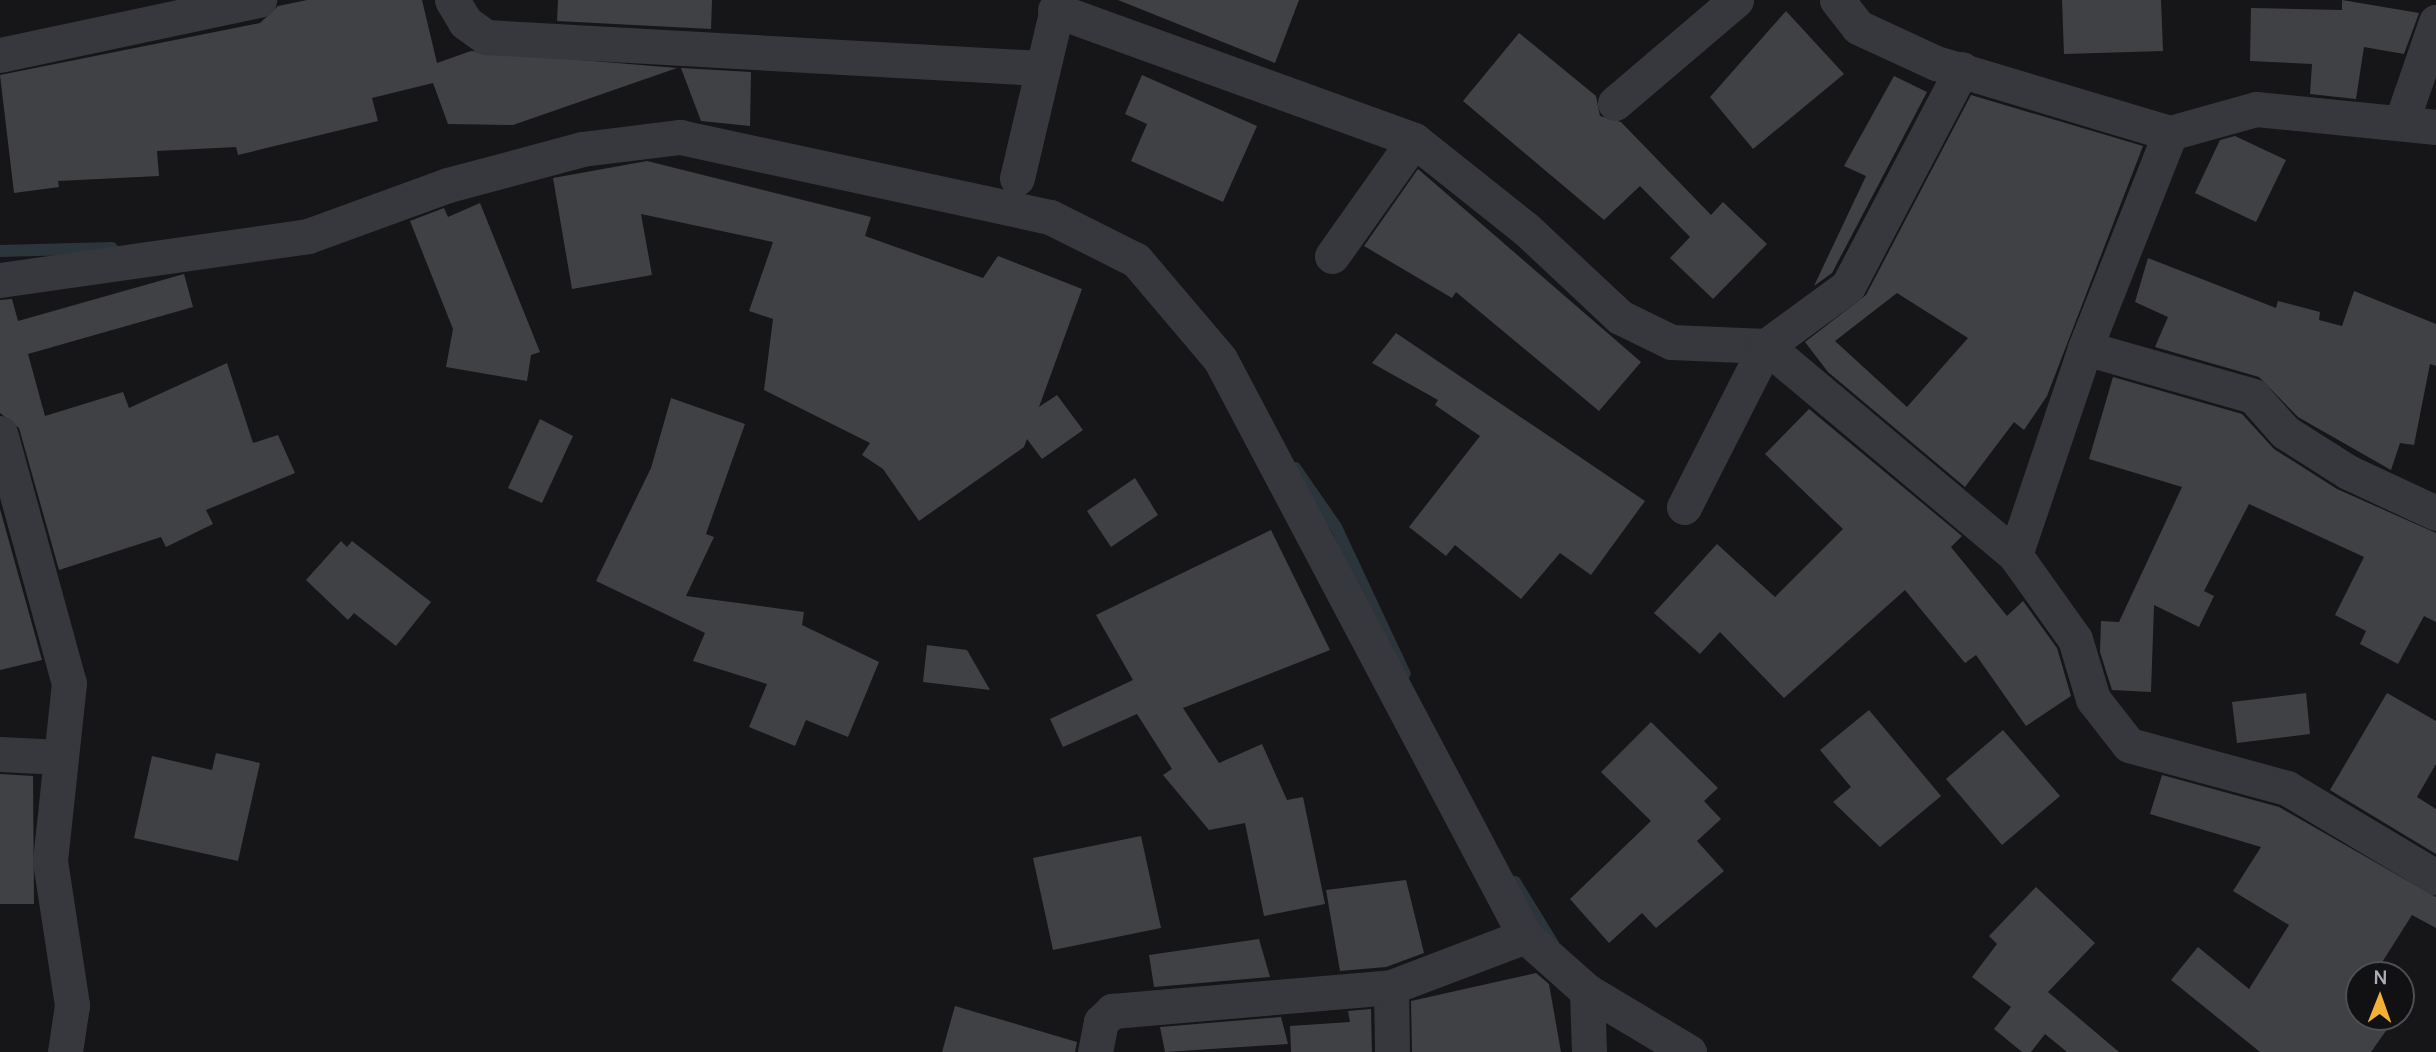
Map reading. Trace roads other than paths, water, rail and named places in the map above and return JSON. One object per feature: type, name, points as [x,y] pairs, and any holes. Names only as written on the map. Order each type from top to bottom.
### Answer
[{"type":"street","points":[[452,0],[465,22],[486,37],[1041,68]]},
{"type":"street","points":[[1615,103],[1736,0]]},
{"type":"street","points":[[1837,0],[1858,27],[1962,69],[2170,133],[2256,110],[2402,120],[2436,127]]},
{"type":"street","points":[[0,55],[238,2]]},
{"type":"street","points":[[1017,178],[1057,5],[1413,140],[1526,229],[1620,317],[1671,342],[1766,346],[2015,555],[2075,639],[2093,699],[2129,745],[2287,788],[2436,877]]},
{"type":"street","points":[[2402,120],[2436,22]]},
{"type":"street","points":[[1684,508],[1766,346],[1847,286],[1962,69]]},
{"type":"street","points":[[2015,555],[2085,348],[2170,133]]},
{"type":"street","points":[[0,280],[307,236],[448,185],[582,149],[680,137],[1050,217],[1136,260],[1220,359],[1525,936],[1587,991],[1689,1052]]},
{"type":"street","points":[[1332,256],[1413,140]]},
{"type":"street","points":[[2085,348],[2253,396],[2296,439],[2436,513]]},
{"type":"street","points":[[0,433],[69,682],[50,861],[72,1005],[65,1052]]},
{"type":"street","points":[[0,754],[61,757]]},
{"type":"street","points":[[1095,1052],[1101,1022],[1112,1010],[1391,986],[1525,936]]},
{"type":"street","points":[[1391,986],[1392,1052]]},
{"type":"street","points":[[1587,991],[1589,1052]]},
{"type":"waterway","points":[[0,251],[112,248]]},
{"type":"waterway","points":[[1295,468],[1336,527],[1405,674]]},
{"type":"waterway","points":[[1515,882],[1553,944]]}]
